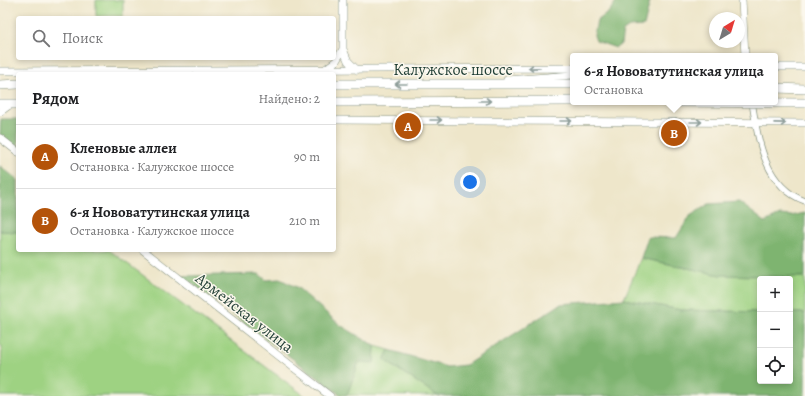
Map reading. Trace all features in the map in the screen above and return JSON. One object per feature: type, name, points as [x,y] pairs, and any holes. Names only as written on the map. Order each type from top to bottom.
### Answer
[{"type":"highway","points":[[0,84],[16,84]]},
{"type":"highway","name":"Калужское шоссе","points":[[336,84],[570,84]]},
{"type":"highway","points":[[778,88],[805,89]]},
{"type":"highway","name":"Калужское шоссе","points":[[336,102],[570,101]]},
{"type":"highway","points":[[778,103],[805,103]]},
{"type":"highway","points":[[0,104],[15,104]]},
{"type":"street","points":[[343,0],[343,49],[348,61],[357,70]]},
{"type":"street","points":[[742,0],[745,53]]},
{"type":"street","points":[[324,70],[336,61],[343,49]]},
{"type":"street","points":[[778,67],[805,67]]},
{"type":"street","points":[[0,70],[357,70],[570,68]]},
{"type":"street","points":[[43,69],[71,72]]},
{"type":"street","points":[[454,84],[570,75]]},
{"type":"street","points":[[0,112],[15,104]]},
{"type":"street","points":[[752,105],[758,141],[764,159],[777,180],[792,193],[805,201]]},
{"type":"street","points":[[336,120],[805,123]]},
{"type":"street","points":[[0,138],[16,150]]},
{"type":"street","name":"Армейская улица","points":[[146,252],[330,396]]},
{"type":"green space","points":[[96,0],[123,0],[123,16],[96,16]]},
{"type":"green space","points":[[617,0],[650,1],[644,26],[629,27],[623,31],[621,44],[616,48],[596,41],[594,35],[597,21],[609,12]]},
{"type":"green space","points":[[1,119],[16,119],[16,147],[0,135]]},
{"type":"green space","points":[[0,166],[16,178],[16,232],[0,231]]},
{"type":"green space","points":[[739,202],[765,222],[780,215],[791,216],[805,213],[805,277],[720,275],[641,258],[648,237],[676,238],[690,216],[709,204]]},
{"type":"green space","points":[[0,231],[16,232],[16,252],[112,252],[305,396],[0,396],[2,346],[0,345]]},
{"type":"green space","points":[[641,258],[720,275],[762,276],[757,276],[757,312],[681,310],[624,299]]},
{"type":"green space","points":[[259,274],[266,280],[280,279],[298,288],[340,325],[375,346],[374,363],[359,362],[347,395],[341,395],[182,276]]},
{"type":"green space","points":[[793,277],[805,277],[805,313],[793,313]]},
{"type":"green space","points":[[624,299],[681,310],[757,312],[757,384],[793,384],[793,313],[805,313],[805,396],[438,396],[384,360],[389,350],[447,367],[466,365],[561,304]]},
{"type":"green space","points":[[375,346],[389,350],[384,360],[438,396],[347,395],[359,361],[374,362]]},
{"type":"place","name":"Кленовые аллеи","points":[[408,126]]},
{"type":"place","name":"6-я Нововатутинская улица","points":[[674,133]]}]
